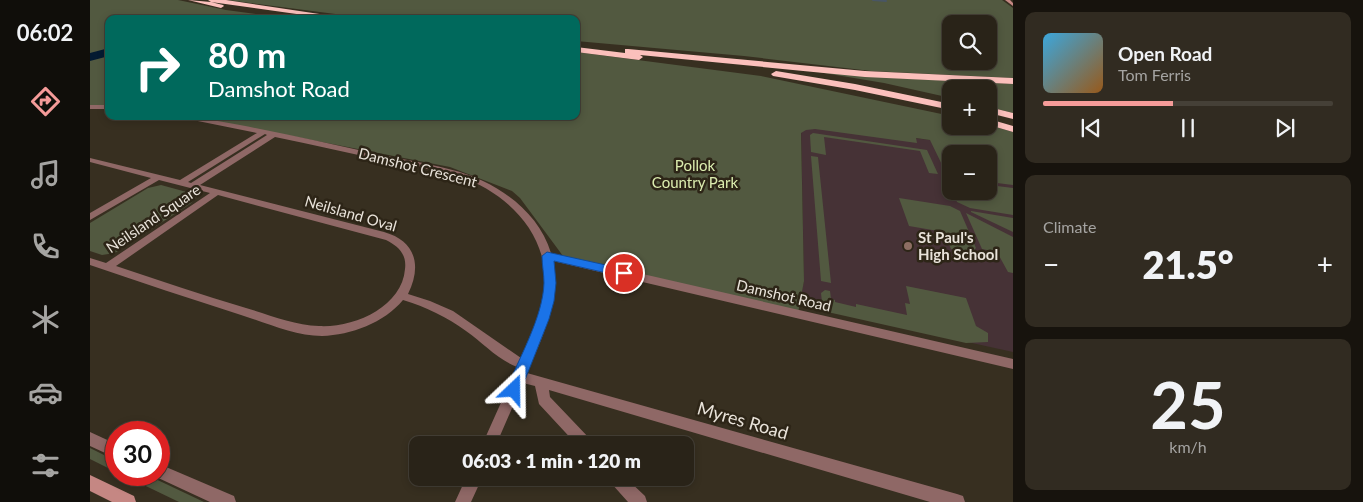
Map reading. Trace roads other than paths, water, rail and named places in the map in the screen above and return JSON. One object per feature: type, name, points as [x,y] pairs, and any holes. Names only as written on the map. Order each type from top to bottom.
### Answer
[{"type":"highway","points":[[191,0],[248,10],[296,15]]},
{"type":"highway","points":[[211,0],[303,15]]},
{"type":"highway","points":[[580,45],[806,73],[942,99]]},
{"type":"highway","points":[[580,50],[792,77],[878,91],[942,105]]},
{"type":"highway","points":[[628,51],[865,74],[1013,81]]},
{"type":"highway","points":[[792,77],[942,110]]},
{"type":"highway","points":[[997,112],[1013,116]]},
{"type":"highway","points":[[997,118],[1013,122]]},
{"type":"highway","points":[[997,124],[1013,129]]},
{"type":"main road","points":[[1007,0],[1013,5]]},
{"type":"main road","points":[[90,484],[128,502]]},
{"type":"street","points":[[90,107],[105,107]]},
{"type":"street","name":"Damshot Crescent","points":[[198,120],[274,134],[474,179],[514,203],[531,223],[547,256],[550,283],[548,301],[522,370],[493,436]]},
{"type":"street","name":"Neilsland Square","points":[[180,184],[264,132]]},
{"type":"street","name":"Neilsland Square","points":[[191,186],[274,134]]},
{"type":"street","name":"Neilsland Oval","points":[[90,160],[392,238],[401,244],[411,260],[411,276],[402,296]]},
{"type":"street","name":"Neilsland Square","points":[[90,217],[156,178]]},
{"type":"street","name":"Neilsland Square","points":[[107,267],[216,193]]},
{"type":"street","name":"Damshot Road","points":[[547,256],[1013,364]]},
{"type":"street","points":[[90,261],[282,324],[308,330],[332,330],[360,323],[376,316],[402,296]]},
{"type":"street","name":"Myres Road","points":[[402,296],[444,311],[475,331],[522,370],[541,382],[957,502]]},
{"type":"street","points":[[541,382],[544,400],[578,436]]},
{"type":"street","points":[[90,439],[105,446]]},
{"type":"street","points":[[170,475],[228,502]]},
{"type":"street","points":[[463,502],[470,486]]},
{"type":"street","points":[[624,486],[639,502]]},
{"type":"waterway","points":[[873,0],[886,1]]},
{"type":"waterway","points":[[90,57],[105,53]]},
{"type":"place","name":"St Paul's High School","points":[[908,246]]},
{"type":"park label","name":"Pollok Country Park","points":[[695,174]]}]
